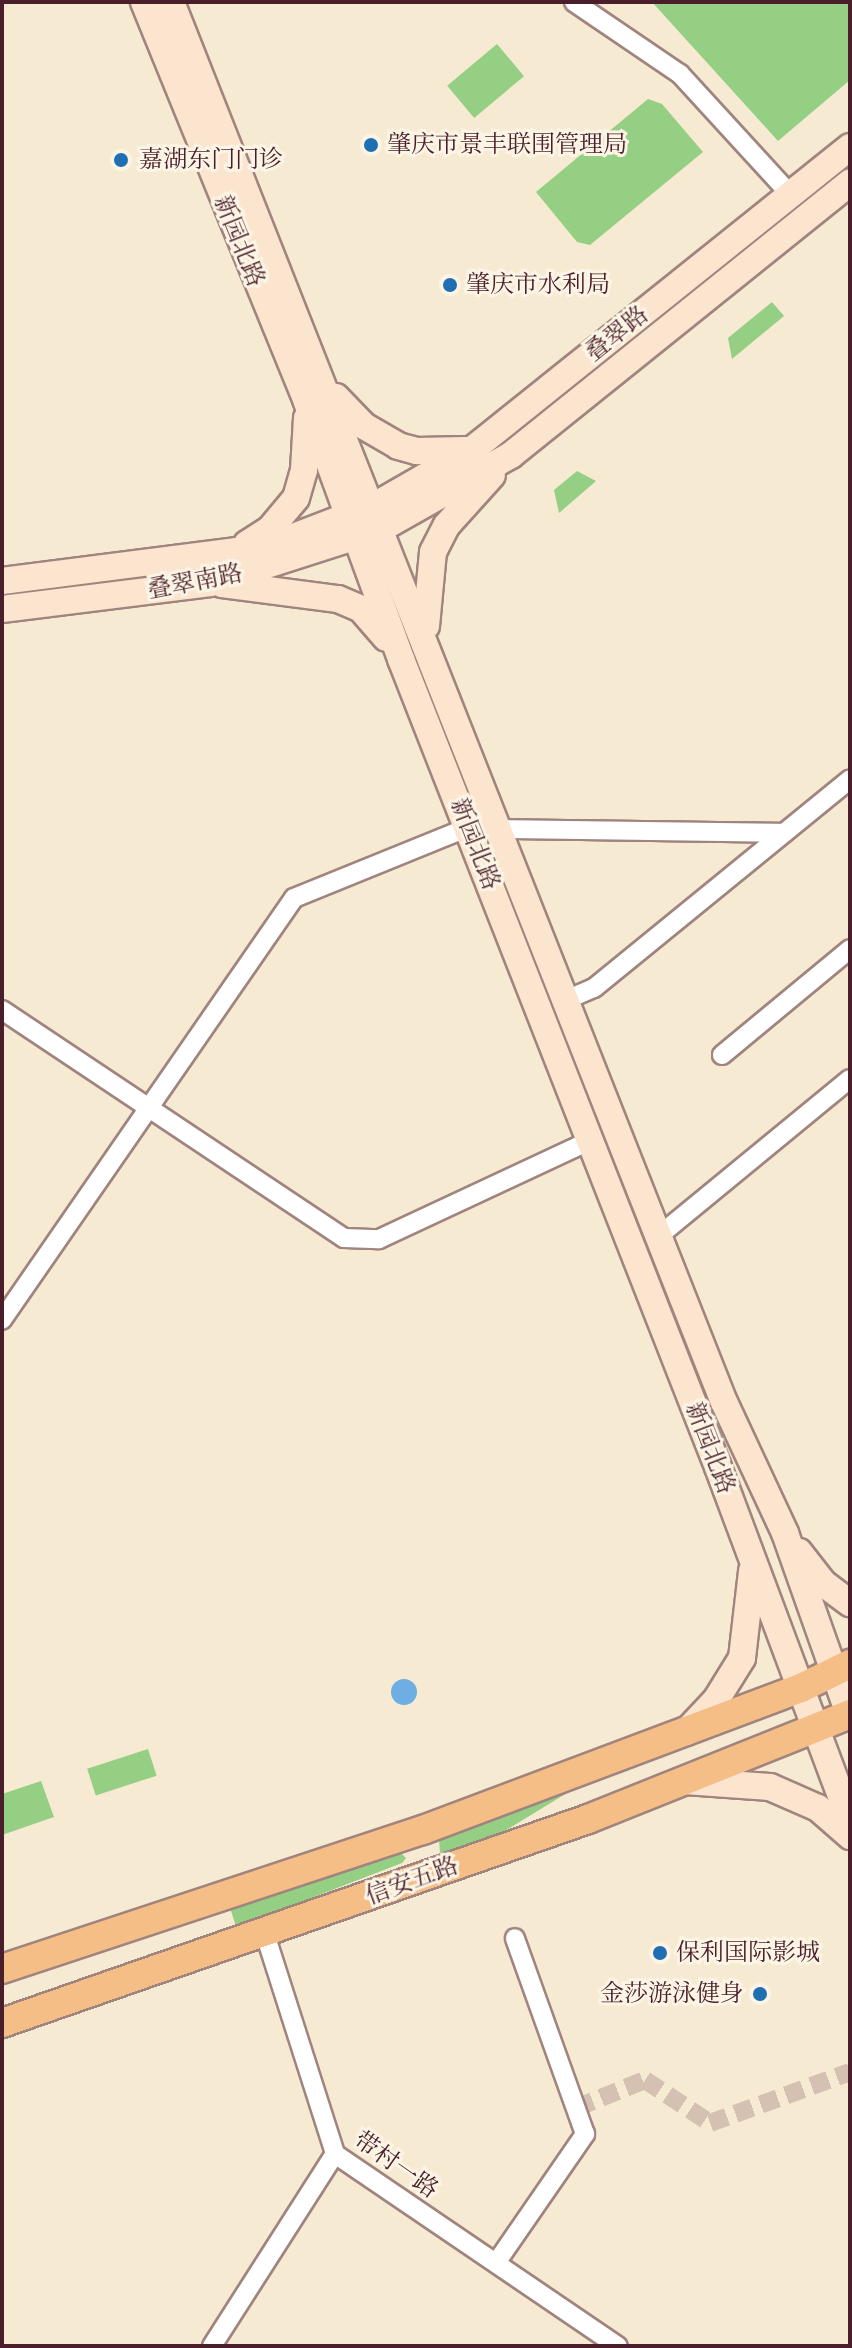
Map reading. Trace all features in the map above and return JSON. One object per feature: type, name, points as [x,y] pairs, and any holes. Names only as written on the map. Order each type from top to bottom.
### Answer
[{"type":"main road","name":"新园北路","points":[[144,2],[314,392],[366,522],[426,641],[661,1234],[724,1402],[751,1454],[842,1669],[850,1715]]},
{"type":"main road","name":"新园北路","points":[[171,2],[290,337]]},
{"type":"main road","name":"叠翠路","points":[[366,522],[473,449],[850,147]]},
{"type":"main road","name":"叠翠路","points":[[366,522],[511,455],[850,182]]},
{"type":"main road","points":[[237,551],[270,529],[296,498],[304,470],[314,392],[398,446],[436,452],[473,449]]},
{"type":"main road","points":[[539,397],[555,418]]},
{"type":"main road","points":[[426,641],[426,577],[433,552],[447,525],[511,455]]},
{"type":"main road","name":"新园北路","points":[[366,522],[401,659],[718,1467],[850,1820]]},
{"type":"main road","name":"叠翠南路","points":[[2,581],[237,551],[366,522]]},
{"type":"main road","name":"叠翠南路","points":[[2,609],[210,583],[366,522]]},
{"type":"main road","points":[[206,554],[210,583],[338,599],[374,622],[401,659]]},
{"type":"main road","points":[[421,709],[449,698]]},
{"type":"main road","points":[[718,1467],[734,1468],[751,1454]]},
{"type":"main road","points":[[785,1533],[823,1583],[850,1603]]},
{"type":"main road","points":[[686,1732],[716,1700],[742,1658],[753,1563]]},
{"type":"main road","name":"信安五路","points":[[2,1969],[398,1836],[686,1732],[842,1669]]},
{"type":"main road","name":"信安五路","points":[[2,2022],[409,1882],[685,1781],[850,1715]]},
{"type":"main road","points":[[685,1781],[770,1787],[818,1808],[850,1836]]},
{"type":"main road","points":[[398,1836],[415,1854],[409,1882]]},
{"type":"street","points":[[574,2],[680,74],[791,195]]},
{"type":"street","points":[[568,999],[594,988],[850,779]]},
{"type":"street","points":[[2,1320],[294,898],[469,827]]},
{"type":"street","points":[[501,829],[784,833]]},
{"type":"street","points":[[722,1055],[850,949]]},
{"type":"street","points":[[2,1010],[344,1238],[379,1239],[589,1141]]},
{"type":"street","points":[[661,1234],[850,1079]]},
{"type":"street","name":"带村一路","points":[[265,1934],[335,2154],[618,2346]]},
{"type":"street","points":[[496,2263],[585,2134],[515,1938]]},
{"type":"street","points":[[212,2346],[335,2154]]},
{"type":"green space","points":[[652,2],[850,2],[850,80],[778,141]]},
{"type":"green space","points":[[497,44],[524,76],[474,118],[447,86]]},
{"type":"green space","points":[[648,99],[662,104],[703,152],[590,245],[577,242],[536,192]]},
{"type":"green space","points":[[772,302],[784,316],[732,359],[728,338]]},
{"type":"green space","points":[[577,471],[596,481],[559,513],[554,490]]},
{"type":"green space","points":[[148,1749],[157,1776],[96,1795],[87,1769]]},
{"type":"green space","points":[[41,1781],[54,1817],[2,1835],[2,1794]]},
{"type":"green space","points":[[567,1793],[482,1845],[446,1858],[440,1854],[439,1838]]},
{"type":"green space","points":[[399,1851],[406,1858],[402,1863],[236,1927],[230,1907]]},
{"type":"water","points":[[404,1679],[413,1683],[417,1692],[413,1701],[404,1705],[395,1701],[391,1692],[395,1683]]},
{"type":"tunnel","points":[[576,2108],[645,2080],[710,2123],[850,2072]]},
{"type":"place","name":"肇庆市景丰联围管理局","points":[[371,145]]},
{"type":"place","name":"嘉湖东门门诊","points":[[121,160]]},
{"type":"place","name":"肇庆市水利局","points":[[450,285]]},
{"type":"place","name":"保利国际影城","points":[[660,1953]]},
{"type":"place","name":"金莎游泳健身","points":[[760,1994]]}]
